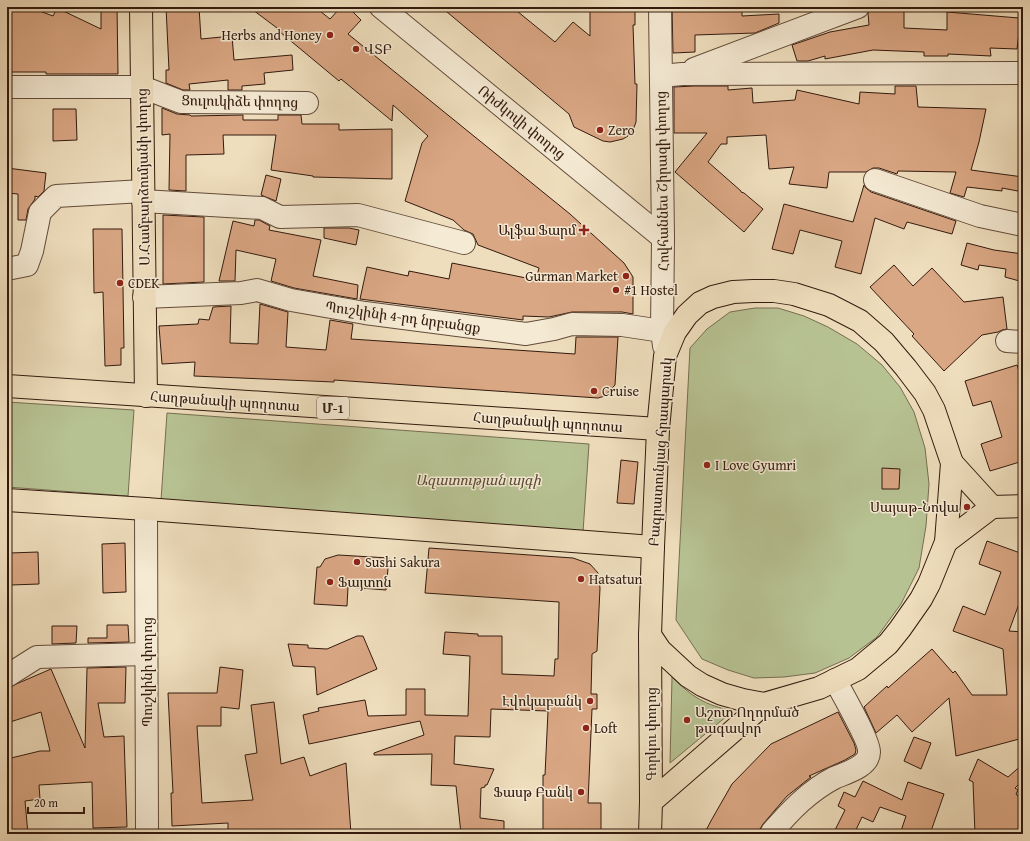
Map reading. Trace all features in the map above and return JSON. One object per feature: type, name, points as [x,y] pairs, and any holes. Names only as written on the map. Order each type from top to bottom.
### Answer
[{"type":"main road","name":"Ս.Համբարձումյանի փողոց","points":[[141,7],[146,396]]},
{"type":"main road","name":"Բագրատունյաց հրապարակ","points":[[774,291],[794,294],[829,305],[860,322],[884,342],[925,394],[934,410],[952,463],[946,542],[932,577],[921,599],[888,644],[858,669],[819,688],[764,704],[722,694],[702,685],[683,671],[660,650],[650,635],[658,429],[664,356],[675,332],[687,315],[700,303],[713,297],[733,292],[774,291]]},
{"type":"main road","name":"Հաղթանակի պողոտա","points":[[7,386],[658,429]]},
{"type":"main road","points":[[952,463],[992,506]]},
{"type":"main road","points":[[7,500],[653,547]]},
{"type":"main road","points":[[946,542],[992,506],[1023,506]]},
{"type":"main road","name":"Գորկու փողոց","points":[[650,635],[650,834]]},
{"type":"main road","points":[[651,802],[764,704]]},
{"type":"street","name":"Ռիժկովի փողոց","points":[[381,7],[663,238]]},
{"type":"street","name":"Հովհաննես Շիրազի փողոց","points":[[660,7],[671,75],[663,238],[662,331],[664,356]]},
{"type":"street","points":[[671,75],[858,7]]},
{"type":"street","points":[[671,75],[1023,73]]},
{"type":"street","name":"Ցուլուկիձե փողոց","points":[[7,87],[142,88],[182,102],[307,103]]},
{"type":"street","points":[[875,180],[980,216],[1023,225]]},
{"type":"street","points":[[7,269],[27,265],[32,251],[40,212],[56,196],[143,196],[262,208],[280,217],[358,215],[464,243]]},
{"type":"street","name":"Պուշկինի 4-րդ նրբանցք","points":[[144,296],[242,293],[257,290],[291,300],[365,313],[526,334],[572,324],[622,325],[662,331]]},
{"type":"street","name":"Պուշկինի փողոց","points":[[146,509],[147,834]]},
{"type":"street","points":[[7,676],[37,658],[146,654]]},
{"type":"street","points":[[772,832],[791,810],[818,787],[863,764],[868,758],[869,750],[865,740],[835,680]]},
{"type":"green space","points":[[755,308],[778,308],[804,316],[828,327],[857,344],[882,365],[900,387],[914,412],[925,448],[929,484],[926,526],[919,568],[901,604],[877,637],[849,658],[815,673],[784,677],[754,678],[728,670],[702,659],[676,620],[690,348],[707,329],[730,312]]},
{"type":"green space","points":[[7,402],[134,410],[128,496],[7,487]]},
{"type":"green space","name":"Ազատության այգի","points":[[167,413],[589,444],[583,532],[161,500]]},
{"type":"green space","points":[[672,677],[686,690],[707,703],[733,711],[670,763]]},
{"type":"building","points":[[7,7],[29,7],[53,16],[57,8],[101,29],[101,7],[117,7],[118,74],[46,74],[46,72],[7,72]]},
{"type":"building","points":[[166,7],[199,7],[201,39],[232,36],[234,60],[292,55],[293,70],[264,73],[265,84],[242,86],[242,90],[228,90],[228,80],[189,84],[190,90],[183,90],[166,83],[166,70],[169,70]]},
{"type":"building","points":[[249,7],[315,7],[330,19],[341,7],[348,7],[361,20],[348,34],[570,214],[624,263],[633,277],[633,314],[622,312],[572,312],[549,317],[523,316],[523,320],[360,299],[367,267],[408,276],[409,271],[449,279],[452,263],[536,280],[539,268],[478,245],[473,234],[464,230],[453,220],[405,201],[422,143],[428,136],[393,105],[392,121],[341,79],[339,81],[280,32],[281,31]]},
{"type":"building","points":[[441,7],[512,7],[555,42],[573,22],[590,36],[590,7],[635,7],[635,25],[633,25],[635,84],[637,84],[636,122],[633,130],[623,139],[610,142],[603,141],[574,127],[569,114]]},
{"type":"building","points":[[672,7],[742,7],[742,16],[779,14],[779,23],[755,33],[695,35],[695,52],[673,53]]},
{"type":"building","points":[[870,7],[904,7],[904,28],[947,30],[947,12],[1019,18],[1017,49],[990,48],[991,56],[948,54],[948,56],[924,56],[924,52],[873,50],[825,59],[825,56],[808,61],[797,61],[792,45],[830,32],[869,25],[868,13]]},
{"type":"building","points":[[728,86],[728,90],[752,88],[753,103],[795,100],[797,90],[859,104],[860,92],[895,94],[895,86],[916,86],[918,107],[986,109],[971,170],[1023,177],[1023,192],[1002,188],[1002,191],[967,187],[964,197],[950,193],[956,172],[898,171],[897,174],[879,168],[873,168],[866,172],[829,172],[827,188],[789,184],[794,167],[769,169],[766,135],[727,137],[727,144],[721,144],[708,162],[741,192],[763,209],[744,232],[675,172],[707,133],[674,133],[674,87]]},
{"type":"building","points":[[162,108],[177,114],[191,116],[243,115],[243,120],[278,120],[278,115],[301,115],[302,124],[339,124],[339,130],[392,129],[392,179],[313,177],[271,170],[276,135],[223,135],[224,154],[186,155],[186,191],[169,190],[170,134],[162,135]]},
{"type":"building","points":[[53,109],[76,109],[77,140],[53,141]]},
{"type":"building","points":[[7,168],[46,173],[44,191],[38,197],[35,196],[35,199],[28,209],[26,220],[18,220],[18,194],[7,193]]},
{"type":"building","points":[[266,175],[281,179],[276,201],[261,195]]},
{"type":"building","points":[[864,185],[871,192],[956,221],[952,234],[907,222],[904,229],[875,218],[861,274],[835,267],[842,241],[800,230],[793,254],[772,249],[784,204],[853,222]]},
{"type":"building","points":[[163,215],[204,217],[204,282],[163,284]]},
{"type":"building","points":[[255,220],[259,220],[270,226],[269,230],[321,240],[313,276],[358,285],[357,299],[294,288],[271,281],[276,259],[236,250],[235,281],[219,281],[233,221],[254,226]]},
{"type":"building","points":[[324,228],[349,228],[359,230],[356,245],[324,238]]},
{"type":"building","points":[[93,229],[122,229],[124,348],[121,348],[121,365],[105,366],[103,292],[94,293]]},
{"type":"building","points":[[967,243],[994,250],[1023,254],[1023,282],[1005,277],[1006,269],[979,265],[978,270],[961,265]]},
{"type":"building","points":[[894,265],[913,286],[932,268],[964,302],[1003,297],[1007,329],[982,335],[944,371],[912,336],[914,334],[870,287]]},
{"type":"building","points":[[260,304],[288,312],[286,347],[326,350],[330,320],[353,324],[351,339],[575,354],[576,337],[618,337],[615,385],[605,396],[598,398],[334,380],[334,382],[194,376],[195,362],[162,364],[159,326],[198,324],[199,319],[209,320],[213,307],[231,306],[230,343],[258,344]]},
{"type":"building","points":[[1017,365],[1023,383],[1023,461],[990,471],[981,444],[1002,437],[991,401],[973,406],[965,381]]},
{"type":"building","points":[[621,460],[638,462],[634,504],[617,503]]},
{"type":"building","points":[[882,468],[900,469],[899,489],[882,489]]},
{"type":"building","points":[[987,541],[1023,554],[1023,593],[1009,631],[1023,632],[1023,738],[956,756],[949,698],[912,732],[897,715],[876,733],[864,707],[932,649],[953,673],[955,671],[972,695],[1007,695],[1003,649],[953,631],[963,606],[985,615],[1001,572],[979,564]]},
{"type":"building","points":[[125,543],[126,592],[103,593],[102,544]]},
{"type":"building","points":[[429,548],[573,558],[590,564],[598,573],[600,588],[597,651],[592,654],[591,694],[597,694],[597,709],[592,709],[588,803],[601,803],[601,834],[543,834],[543,775],[545,775],[548,711],[491,709],[490,737],[455,736],[454,764],[494,769],[487,785],[481,788],[480,818],[504,821],[504,834],[461,834],[456,786],[431,785],[432,754],[374,755],[374,753],[424,735],[420,721],[309,744],[303,715],[319,711],[318,708],[365,700],[368,716],[406,715],[406,689],[425,689],[425,715],[468,716],[470,656],[443,654],[445,632],[478,634],[478,636],[502,636],[502,674],[554,676],[555,659],[558,659],[559,602],[425,593]]},
{"type":"building","points":[[38,552],[39,584],[11,585],[10,553]]},
{"type":"building","points":[[338,555],[389,558],[386,590],[348,587],[347,606],[314,604],[317,567],[320,567],[325,559]]},
{"type":"building","points":[[107,625],[128,625],[129,642],[88,643],[88,638],[107,638]]},
{"type":"building","points":[[52,626],[77,626],[76,643],[52,644]]},
{"type":"building","points":[[357,636],[363,636],[377,669],[317,695],[315,667],[293,666],[288,644],[308,645],[308,648],[327,649]]},
{"type":"building","points":[[126,667],[125,703],[98,703],[104,737],[124,736],[127,827],[93,828],[92,782],[39,785],[40,799],[25,801],[28,834],[12,834],[9,802],[7,802],[7,759],[40,751],[50,751],[41,712],[7,723],[7,688],[51,669],[85,748],[87,668]]},
{"type":"building","points":[[220,667],[243,670],[239,709],[221,707],[221,726],[197,726],[202,803],[253,800],[245,755],[257,753],[251,705],[274,702],[281,764],[304,757],[310,776],[346,763],[351,834],[288,834],[288,831],[257,834],[228,834],[228,823],[172,826],[171,793],[173,793],[168,693],[217,693]]},
{"type":"building","points":[[838,712],[854,743],[856,750],[855,754],[809,776],[811,777],[787,796],[763,824],[760,829],[760,834],[704,834],[732,784],[771,744]]},
{"type":"building","points":[[914,737],[931,743],[921,769],[904,761]]},
{"type":"building","points":[[978,759],[1008,777],[1023,764],[1023,780],[1015,788],[1018,790],[1016,794],[1023,802],[1023,828],[1021,834],[975,834],[973,782],[969,780]]},
{"type":"building","points":[[863,781],[902,800],[908,782],[944,794],[930,834],[900,834],[906,816],[880,807],[873,822],[862,817],[854,834],[833,834],[845,810],[838,806],[844,792],[855,797]]},
{"type":"place","name":"Herbs and Honey","points":[[330,35]]},
{"type":"place","name":"ՎՏԲ","points":[[356,49]]},
{"type":"place","name":"Zero","points":[[600,130]]},
{"type":"place","name":"Ալֆա Ֆարմ","points":[[584,230]]},
{"type":"place","name":"Gurman Market","points":[[626,276]]},
{"type":"place","name":"CDEK","points":[[120,283]]},
{"type":"place","name":"#1 Hostel","points":[[616,290]]},
{"type":"place","name":"Cruise","points":[[594,391]]},
{"type":"place","name":"I Love Gyumri","points":[[707,465]]},
{"type":"place","name":"Սայաթ-Նովա","points":[[967,507]]},
{"type":"place","name":"Sushi Sakura","points":[[357,562]]},
{"type":"place","name":"Hatsatun","points":[[581,579]]},
{"type":"place","name":"Ֆայտոն","points":[[330,582]]},
{"type":"place","name":"Էվոկաբանկ","points":[[590,701]]},
{"type":"place","name":"Աշոտ Ողորմած թագավոր","points":[[687,720]]},
{"type":"place","name":"Loft","points":[[586,728]]},
{"type":"place","name":"Ֆասթ Բանկ","points":[[581,792]]}]
